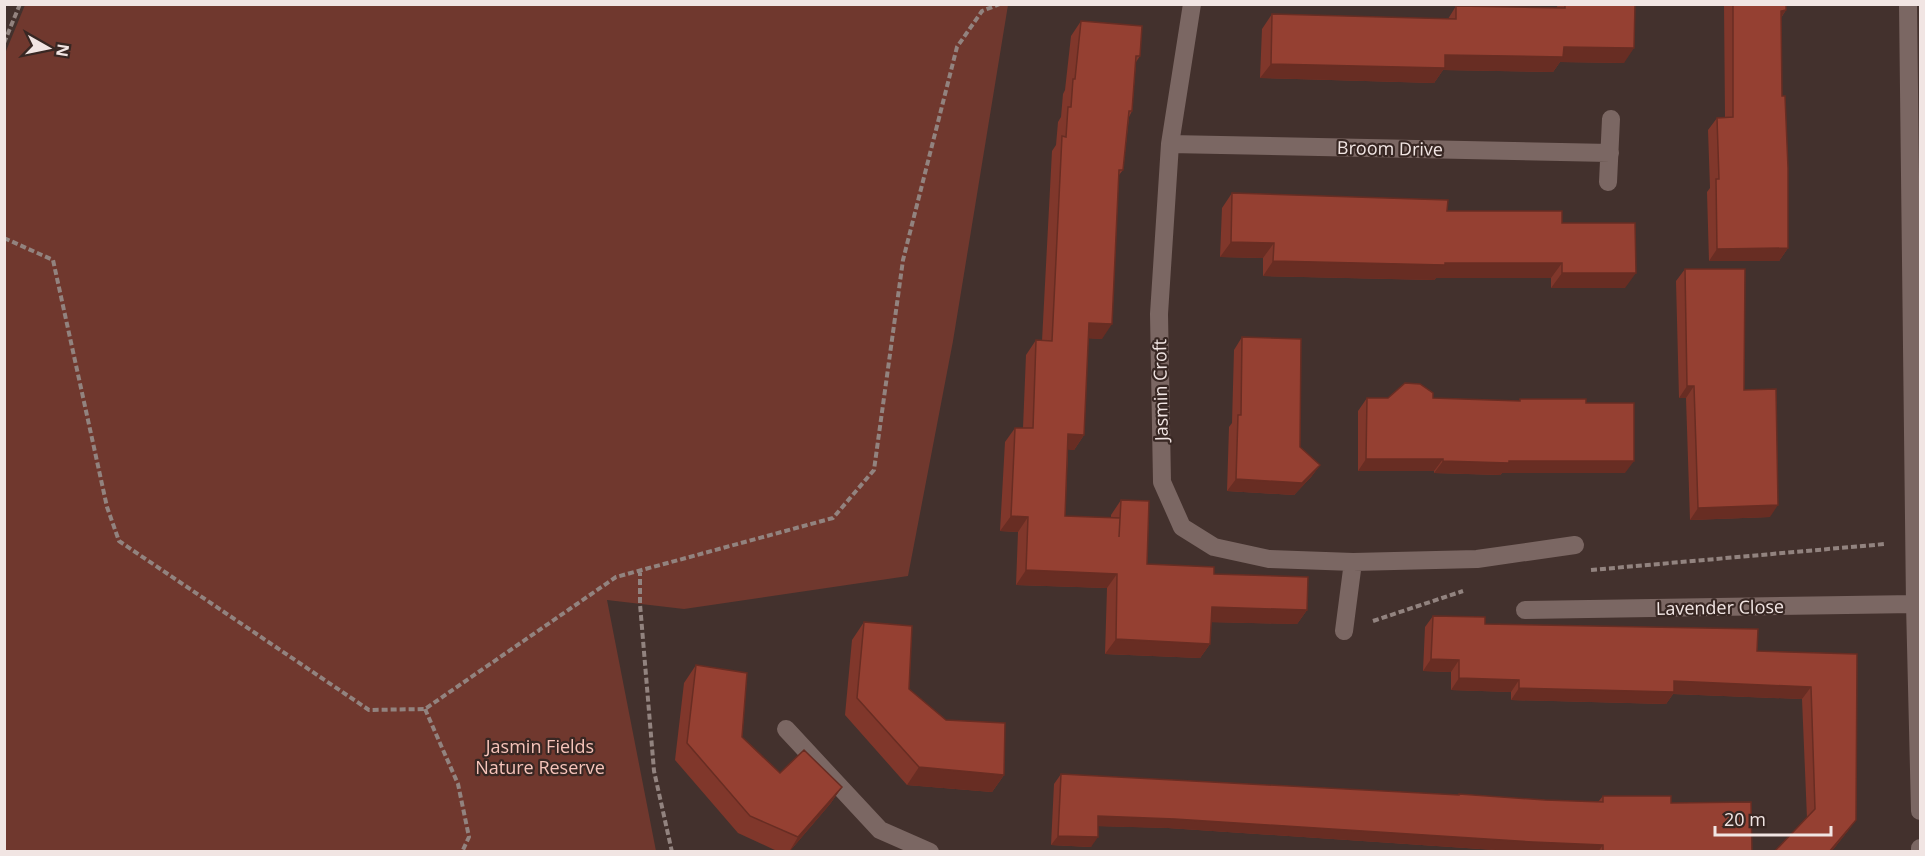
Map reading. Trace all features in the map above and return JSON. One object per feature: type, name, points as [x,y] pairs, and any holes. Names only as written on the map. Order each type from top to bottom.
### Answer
[{"type":"street","name":"Jasmin Croft","points":[[1192,4],[1170,144],[1159,314],[1162,482],[1182,527],[1214,547],[1269,559],[1353,562],[1477,559],[1575,545]]},
{"type":"street","points":[[1908,4],[1914,542],[1920,811]]},
{"type":"street","points":[[1608,182],[1611,119]]},
{"type":"street","name":"Broom Drive","points":[[1170,144],[1610,153]]},
{"type":"street","points":[[1344,631],[1353,562]]},
{"type":"street","name":"Lavender Close","points":[[1525,610],[1915,604]]},
{"type":"street","points":[[786,729],[880,830],[930,852]]},
{"type":"path","points":[[4,43],[20,4]]},
{"type":"path","points":[[4,238],[53,260],[107,507],[119,541],[369,710],[425,709],[616,577],[833,518],[874,470],[903,260],[957,47],[982,11],[1000,4]]},
{"type":"path","points":[[1585,570],[1914,542]]},
{"type":"path","points":[[640,570],[640,604],[654,771],[672,852]]},
{"type":"path","points":[[1344,631],[1469,589]]},
{"type":"path","points":[[425,709],[458,784],[470,837],[462,852]]},
{"type":"green space","name":"Jasmin Fields Nature Reserve","points":[[25,5],[1008,5],[953,341],[908,576],[684,609],[607,600],[656,851],[5,851],[4,56]]},
{"type":"building","points":[[1565,4],[1635,4],[1634,48],[1564,47],[1563,57],[1445,55],[1445,68],[1271,64],[1272,14],[1456,19],[1456,6],[1565,8]]},
{"type":"building","points":[[1733,4],[1786,4],[1786,10],[1781,11],[1782,96],[1785,96],[1788,168],[1788,248],[1717,249],[1716,179],[1719,179],[1717,118],[1733,117]]},
{"type":"building","points":[[1081,21],[1142,26],[1140,56],[1136,56],[1132,111],[1129,111],[1123,170],[1119,170],[1112,324],[1089,323],[1084,435],[1068,434],[1065,516],[1120,518],[1119,537],[1121,500],[1149,501],[1147,564],[1214,567],[1214,574],[1308,577],[1307,610],[1212,607],[1210,644],[1116,639],[1117,574],[1026,570],[1028,517],[1011,516],[1015,428],[1033,428],[1036,340],[1052,341],[1062,136],[1066,137],[1068,107],[1071,107]]},
{"type":"building","points":[[1232,193],[1448,200],[1447,211],[1562,211],[1562,223],[1635,223],[1636,273],[1562,273],[1562,263],[1445,263],[1445,265],[1273,261],[1274,243],[1231,242]]},
{"type":"building","points":[[1685,269],[1745,269],[1744,390],[1776,389],[1778,505],[1698,508],[1694,386],[1687,386]]},
{"type":"building","points":[[1242,337],[1301,339],[1300,447],[1320,465],[1302,483],[1236,479],[1238,415],[1241,415]]},
{"type":"building","points":[[1405,383],[1420,384],[1433,393],[1433,398],[1520,401],[1520,399],[1586,399],[1586,403],[1634,403],[1634,461],[1509,461],[1509,463],[1443,461],[1443,459],[1366,459],[1367,398],[1388,398]]},
{"type":"building","points":[[1433,616],[1485,617],[1485,624],[1758,629],[1757,651],[1857,654],[1856,820],[1829,852],[1774,852],[1815,809],[1811,687],[1674,681],[1674,692],[1519,688],[1519,680],[1459,678],[1459,660],[1431,659]]},
{"type":"building","points":[[864,622],[912,626],[909,689],[946,720],[1005,723],[1004,775],[919,767],[857,698]]},
{"type":"building","points":[[696,665],[747,673],[742,737],[780,773],[804,750],[842,787],[798,837],[750,816],[687,743]]},
{"type":"building","points":[[1061,774],[1545,800],[1603,802],[1603,796],[1671,796],[1671,803],[1751,802],[1752,852],[1603,852],[1603,845],[1098,816],[1098,837],[1058,836]]}]
